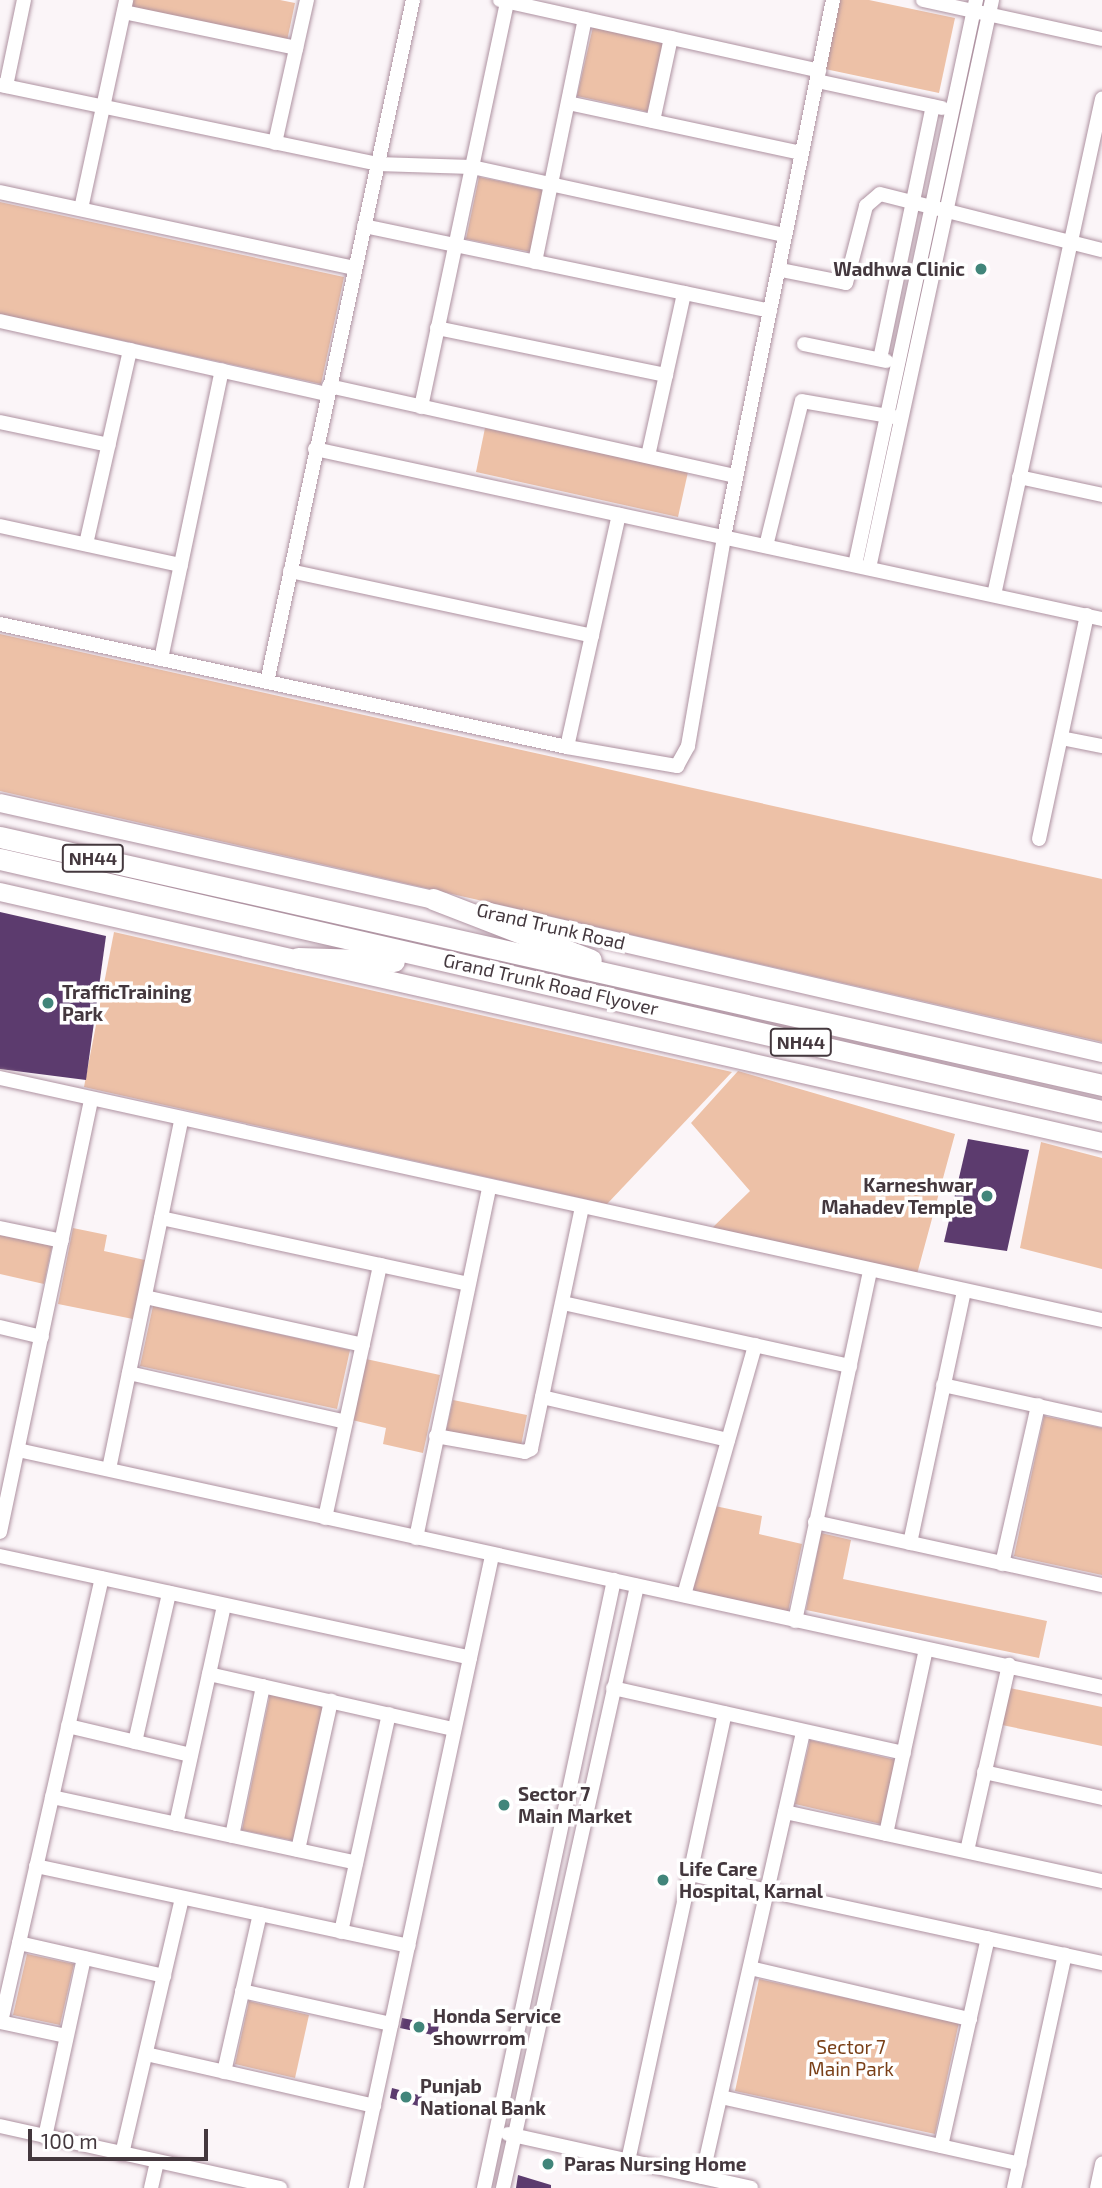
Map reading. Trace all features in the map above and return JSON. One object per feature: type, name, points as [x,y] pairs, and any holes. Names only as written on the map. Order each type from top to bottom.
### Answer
[{"type":"highway","name":"Grand Trunk Road Flyover","points":[[0,837],[626,978]]},
{"type":"highway","name":"Grand Trunk Road Flyover","points":[[0,859],[1102,1111]]},
{"type":"highway","points":[[433,899],[600,963],[626,978]]},
{"type":"highway","points":[[298,958],[362,957],[500,973]]},
{"type":"highway","name":"Grand Trunk Road","points":[[626,978],[1098,1084]]},
{"type":"main road","name":"Grand Trunk Road","points":[[0,803],[433,899],[1102,1053]]},
{"type":"main road","points":[[0,892],[1102,1142]]},
{"type":"street","points":[[24,0],[3,86],[377,164],[472,167],[785,235]]},
{"type":"street","points":[[275,143],[307,0]]},
{"type":"street","points":[[267,682],[413,0]]},
{"type":"street","points":[[0,624],[666,767],[685,759],[724,537],[770,311],[781,270],[785,235],[833,0]]},
{"type":"street","points":[[923,0],[991,7],[1102,39]]},
{"type":"street","points":[[421,407],[472,167],[503,1],[671,38],[952,110]]},
{"type":"street","points":[[81,209],[125,6],[296,48]]},
{"type":"street","points":[[862,566],[887,415],[975,6]]},
{"type":"street","points":[[862,566],[902,418],[949,211],[991,7]]},
{"type":"street","points":[[535,262],[585,19]]},
{"type":"street","points":[[653,121],[671,38]]},
{"type":"street","points":[[994,595],[1070,243],[1097,147],[1102,99]]},
{"type":"street","points":[[568,103],[802,153]]},
{"type":"street","points":[[880,359],[916,200],[933,106]]},
{"type":"street","points":[[0,192],[354,268]]},
{"type":"street","points":[[781,270],[846,283],[872,197],[916,200],[1102,250]]},
{"type":"street","points":[[364,226],[770,311]]},
{"type":"street","points":[[648,456],[684,293]]},
{"type":"street","points":[[0,321],[222,370],[421,407],[736,476]]},
{"type":"street","points":[[438,328],[666,375]]},
{"type":"street","points":[[804,344],[898,363]]},
{"type":"street","points":[[86,544],[130,350]]},
{"type":"street","points":[[161,659],[222,370]]},
{"type":"street","points":[[766,546],[802,401],[902,418]]},
{"type":"street","points":[[0,422],[109,446]]},
{"type":"street","points":[[315,449],[1095,617],[1061,738],[1039,839]]},
{"type":"street","points":[[1019,477],[1102,495]]},
{"type":"street","points":[[567,747],[619,515]]},
{"type":"street","points":[[0,526],[181,565]]},
{"type":"street","points":[[290,571],[592,636]]},
{"type":"street","points":[[1061,738],[1102,746]]},
{"type":"street","points":[[0,1078],[489,1188],[1102,1320]]},
{"type":"street","points":[[0,1532],[91,1100]]},
{"type":"street","points":[[109,1469],[181,1120]]},
{"type":"street","points":[[416,1538],[489,1188]]},
{"type":"street","points":[[436,1436],[528,1451],[582,1208]]},
{"type":"street","points":[[161,1218],[468,1284]]},
{"type":"street","points":[[0,1228],[62,1241]]},
{"type":"street","points":[[325,1518],[380,1265]]},
{"type":"street","points":[[795,1621],[870,1271]]},
{"type":"street","points":[[910,1543],[964,1291]]},
{"type":"street","points":[[145,1297],[363,1346]]},
{"type":"street","points":[[563,1303],[850,1366]]},
{"type":"street","points":[[0,1327],[41,1336]]},
{"type":"street","points":[[684,1595],[755,1345]]},
{"type":"street","points":[[129,1373],[346,1422]]},
{"type":"street","points":[[943,1385],[1102,1420]]},
{"type":"street","points":[[542,1397],[728,1440]]},
{"type":"street","points":[[1002,1564],[1038,1405]]},
{"type":"street","points":[[18,1450],[492,1556],[684,1595],[1102,1687]]},
{"type":"street","points":[[815,1522],[1102,1585]]},
{"type":"street","points":[[0,1556],[470,1658]]},
{"type":"street","points":[[356,2188],[492,1556]]},
{"type":"street","points":[[66,2036],[1,2022],[102,1578]]},
{"type":"street","points":[[484,2188],[614,1580]]},
{"type":"street","points":[[503,2188],[637,1586]]},
{"type":"street","points":[[135,1742],[169,1593]]},
{"type":"street","points":[[176,1824],[224,1605]]},
{"type":"street","points":[[887,1834],[926,1649]]},
{"type":"street","points":[[967,1851],[1009,1665]]},
{"type":"street","points":[[209,1674],[454,1729]]},
{"type":"street","points":[[232,1836],[263,1686]]},
{"type":"street","points":[[613,1688],[904,1753]]},
{"type":"street","points":[[298,1850],[331,1701]]},
{"type":"street","points":[[628,2161],[725,1713]]},
{"type":"street","points":[[341,1932],[389,1714]]},
{"type":"street","points":[[68,1726],[191,1755]]},
{"type":"street","points":[[702,2177],[803,1731]]},
{"type":"street","points":[[984,1772],[1102,1798]]},
{"type":"street","points":[[52,1797],[356,1863]]},
{"type":"street","points":[[567,1804],[586,1808]]},
{"type":"street","points":[[785,1812],[1102,1881]]},
{"type":"street","points":[[36,1866],[408,1946]]},
{"type":"street","points":[[691,1874],[1102,1963]]},
{"type":"street","points":[[122,2154],[182,1898]]},
{"type":"street","points":[[224,2072],[260,1914]]},
{"type":"street","points":[[941,2146],[988,1938]]},
{"type":"street","points":[[19,1943],[164,1976]]},
{"type":"street","points":[[1014,2188],[1065,1955]]},
{"type":"street","points":[[45,2137],[84,1958]]},
{"type":"street","points":[[750,1968],[970,2019]]},
{"type":"street","points":[[530,1977],[548,1982]]},
{"type":"street","points":[[242,1991],[391,2024]]},
{"type":"street","points":[[146,2054],[374,2106]]},
{"type":"street","points":[[720,2097],[1020,2164]]},
{"type":"street","points":[[0,2126],[237,2183],[280,2188]]},
{"type":"street","points":[[496,2132],[751,2188]]},
{"type":"street","points":[[151,2188],[157,2162]]},
{"type":"street","points":[[1097,2188],[1102,2164]]},
{"type":"green space","points":[[131,0],[280,0],[295,3],[287,41],[130,7]]},
{"type":"green space","points":[[840,0],[869,0],[955,18],[939,93],[825,69]]},
{"type":"green space","points":[[593,27],[665,43],[649,112],[577,96]]},
{"type":"green space","points":[[479,177],[543,190],[531,252],[466,239]]},
{"type":"green space","points":[[0,202],[344,277],[321,384],[0,314]]},
{"type":"green space","points":[[485,428],[688,472],[678,517],[476,472]]},
{"type":"green space","points":[[0,634],[1102,879],[1102,1042],[0,791]]},
{"type":"green space","points":[[114,932],[732,1072],[607,1204],[84,1087]]},
{"type":"green space","points":[[738,1071],[955,1134],[917,1274],[709,1231],[750,1191],[691,1123]]},
{"type":"green space","points":[[1041,1142],[1102,1158],[1102,1269],[1020,1248]]},
{"type":"green space","points":[[73,1228],[107,1235],[104,1251],[145,1260],[133,1319],[58,1304]]},
{"type":"green space","points":[[0,1235],[52,1246],[44,1284],[0,1274]]},
{"type":"green space","points":[[153,1306],[350,1350],[337,1409],[140,1366]]},
{"type":"green space","points":[[366,1359],[440,1375],[423,1453],[383,1444],[386,1428],[352,1420]]},
{"type":"green space","points":[[453,1400],[527,1415],[520,1451],[445,1436]]},
{"type":"green space","points":[[1044,1416],[1102,1428],[1102,1575],[1014,1556]]},
{"type":"green space","points":[[715,1506],[762,1516],[759,1534],[802,1544],[788,1612],[691,1590]]},
{"type":"green space","points":[[821,1533],[851,1540],[843,1579],[1047,1621],[1039,1658],[806,1610]]},
{"type":"green space","points":[[1010,1688],[1102,1707],[1102,1746],[1002,1725]]},
{"type":"green space","points":[[270,1694],[323,1706],[295,1841],[242,1830]]},
{"type":"green space","points":[[810,1740],[896,1760],[881,1824],[795,1804]]},
{"type":"green space","points":[[27,1954],[74,1964],[60,2025],[13,2015]]},
{"type":"green space","name":"Sector 7 Main Park","points":[[759,1979],[959,2022],[935,2134],[735,2091]]},
{"type":"green space","points":[[249,2001],[309,2015],[295,2078],[235,2064]]},
{"type":"building","name":"TrafficTraining Park","points":[[0,912],[106,936],[86,1080],[0,1069]]},
{"type":"building","name":"Karneshwar Mahadev Temple","points":[[968,1139],[1029,1150],[1007,1251],[944,1242]]},
{"type":"building","name":"Honda Service showrrom","points":[[402,2018],[439,2025],[437,2036],[400,2028]]},
{"type":"building","name":"Punjab National Bank","points":[[392,2088],[422,2096],[418,2106],[390,2098]]},
{"type":"building","points":[[518,2175],[551,2185],[551,2188],[516,2188]]},
{"type":"place","name":"Wadhwa Clinic","points":[[981,269]]},
{"type":"place","name":"TrafficTraining Park","points":[[48,1003]]},
{"type":"place","name":"Karneshwar Mahadev Temple","points":[[987,1196]]},
{"type":"place","name":"Sector 7 Main Market","points":[[504,1805]]},
{"type":"place","name":"Life Care Hospital, Karnal","points":[[663,1880]]},
{"type":"place","name":"Honda Service showrrom","points":[[419,2027]]},
{"type":"place","name":"Punjab National Bank","points":[[406,2097]]},
{"type":"place","name":"Paras Nursing Home","points":[[548,2164]]}]
